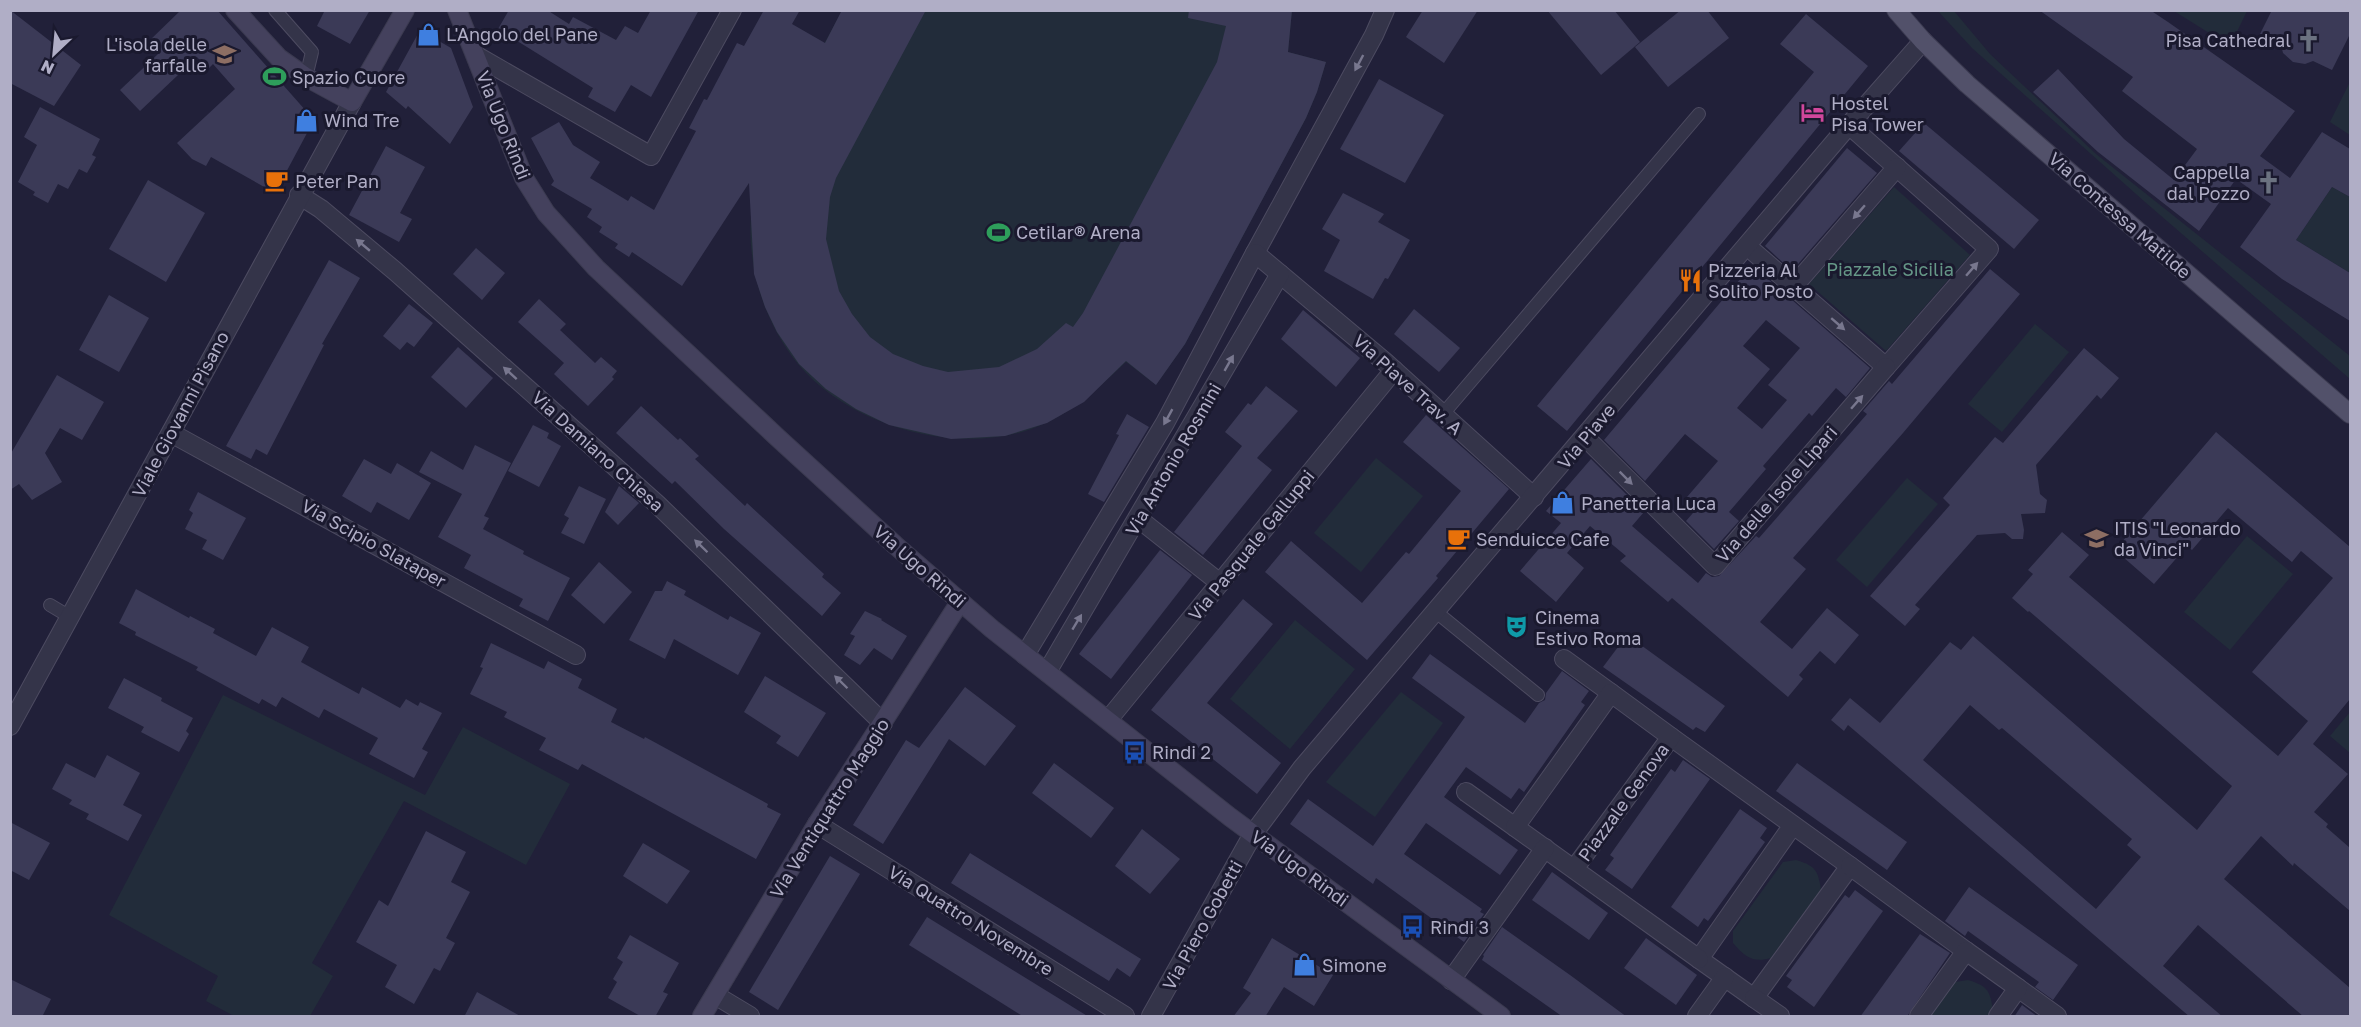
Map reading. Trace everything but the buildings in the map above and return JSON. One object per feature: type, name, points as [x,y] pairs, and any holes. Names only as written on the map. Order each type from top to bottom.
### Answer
[{"type":"main road","name":"Via Contessa Matilde","points":[[1896,10],[1923,41],[1999,112],[2350,414]]},
{"type":"street","points":[[235,10],[279,58],[306,77],[352,102],[405,10]]},
{"type":"street","name":"Via Ugo Rindi","points":[[457,10],[524,178],[546,213],[596,268],[778,438],[960,602],[1252,834],[1501,1017]]},
{"type":"street","points":[[477,56],[651,156],[732,10]]},
{"type":"street","name":"Via Antonio Rosmini","points":[[1025,655],[1165,423],[1374,35],[1384,10]]},
{"type":"street","name":"Via Piave","points":[[1252,834],[1302,768],[1923,41]]},
{"type":"street","name":"Viale Giovanni Pisano","points":[[10,726],[352,102]]},
{"type":"street","points":[[1747,246],[1886,368],[1989,249],[1849,125]]},
{"type":"street","points":[[1794,286],[1897,167]]},
{"type":"street","name":"Via Damiano Chiesa","points":[[299,195],[321,209],[395,271],[657,504],[883,723]]},
{"type":"street","points":[[1255,253],[1280,274]]},
{"type":"street","name":"Via Antonio Rosmini","points":[[1047,672],[1139,519],[1280,274]]},
{"type":"street","name":"Via Piave Trav. A","points":[[1280,274],[1394,370],[1534,497]]},
{"type":"street","name":"Via delle Isole Lipari","points":[[1585,437],[1715,566],[1886,368]]},
{"type":"street","name":"Via Pasquale Galluppi","points":[[1108,720],[1394,370]]},
{"type":"street","name":"Via Scipio Slataper","points":[[171,433],[576,655]]},
{"type":"street","points":[[1139,519],[1220,583]]},
{"type":"street","name":"Via Ventiquattro Maggio","points":[[702,1017],[817,824],[960,602]]},
{"type":"street","name":"Piazzale Genova","points":[[1467,792],[1574,869],[1671,737],[1564,659]]},
{"type":"street","points":[[1515,827],[1611,693]]},
{"type":"street","points":[[1671,737],[2057,1017]]},
{"type":"street","name":"Via Quattro Novembre","points":[[817,824],[1125,1017]]},
{"type":"street","points":[[1699,958],[1793,825]]},
{"type":"street","name":"Via Piero Gobetti","points":[[1151,1017],[1252,834]]},
{"type":"street","points":[[1451,980],[1545,848]]},
{"type":"street","points":[[1754,998],[1850,866]]},
{"type":"street","points":[[1574,869],[1780,1017]]},
{"type":"street","points":[[1919,1017],[1966,951]]},
{"type":"street","points":[[1697,1017],[1725,977]]},
{"type":"street","points":[[1998,1017],[2018,988]]},
{"type":"street","points":[[715,995],[750,1017]]},
{"type":"lane","points":[[275,10],[312,52],[306,77]]},
{"type":"lane","points":[[1443,414],[1700,114]]},
{"type":"lane","points":[[50,605],[70,616]]},
{"type":"lane","points":[[1435,612],[1538,695]]},
{"type":"green space","points":[[2247,10],[2230,46],[2174,11]]},
{"type":"green space","name":"Cetilar® Arena","points":[[842,11],[1292,11],[1288,52],[1326,62],[1317,92],[1306,118],[1185,344],[1156,385],[1126,362],[1078,404],[1038,427],[993,438],[962,439],[931,436],[871,417],[844,403],[819,385],[798,364],[776,331],[755,275],[751,236],[753,199],[766,152]]},
{"type":"green space","points":[[1938,11],[1954,11],[1990,54],[2096,154],[2350,356],[2350,379],[2145,202],[1972,48]]},
{"type":"green space","points":[[2350,82],[2350,135],[2330,122]]},
{"type":"green space","name":"Piazzale Sicilia","points":[[1894,187],[1970,255],[1886,351],[1809,284]]},
{"type":"green space","points":[[2332,187],[2350,197],[2350,273],[2296,240]]},
{"type":"green space","points":[[2035,324],[2069,352],[2002,432],[1968,404]]},
{"type":"green space","points":[[1376,458],[1423,496],[1361,572],[1314,533]]},
{"type":"green space","points":[[1907,478],[1938,504],[1867,587],[1836,560]]},
{"type":"green space","points":[[2247,536],[2293,574],[2230,650],[2184,612]]},
{"type":"green space","points":[[1295,620],[1355,669],[1290,749],[1230,699]]},
{"type":"green space","points":[[1401,692],[1443,723],[1375,817],[1326,782]]},
{"type":"green space","points":[[223,695],[425,795],[463,727],[570,784],[526,865],[404,801],[312,963],[333,976],[310,1016],[234,1016],[206,1001],[218,976],[109,915]]},
{"type":"green space","points":[[2350,712],[2350,753],[2330,736]]},
{"type":"green space","points":[[1796,860],[1815,870],[1821,890],[1771,958],[1759,960],[1750,958],[1733,943],[1733,931],[1783,862]]},
{"type":"green space","points":[[1968,980],[1987,990],[1993,1011],[1989,1016],[1930,1016],[1955,982]]},
{"type":"place","name":"L'Angolo del Pane","points":[[428,34]]},
{"type":"place","name":"Pisa Cathedral","points":[[2309,40]]},
{"type":"place","name":"L'isola delle farfalle","points":[[225,54]]},
{"type":"place","name":"Spazio Cuore","points":[[274,77]]},
{"type":"place","name":"Hostel Pisa Tower","points":[[1813,113]]},
{"type":"place","name":"Wind Tre","points":[[306,120]]},
{"type":"place","name":"Peter Pan","points":[[277,181]]},
{"type":"place","name":"Cappella dal Pozzo","points":[[2268,182]]},
{"type":"place","name":"Cetilar® Arena","points":[[998,232]]},
{"type":"place","name":"Pizzeria Al Solito Posto","points":[[1690,280]]},
{"type":"place","name":"Panetteria Luca","points":[[1563,503]]},
{"type":"place","name":"ITIS \"Leonardo da Vinci\"","points":[[2096,538]]},
{"type":"place","name":"Senduicce Cafe","points":[[1458,539]]},
{"type":"place","name":"Cinema Estivo Roma","points":[[1517,627]]},
{"type":"place","name":"Rindi 2","points":[[1134,752]]},
{"type":"place","name":"Rindi 3","points":[[1412,927]]},
{"type":"place","name":"Simone","points":[[1304,965]]}]
